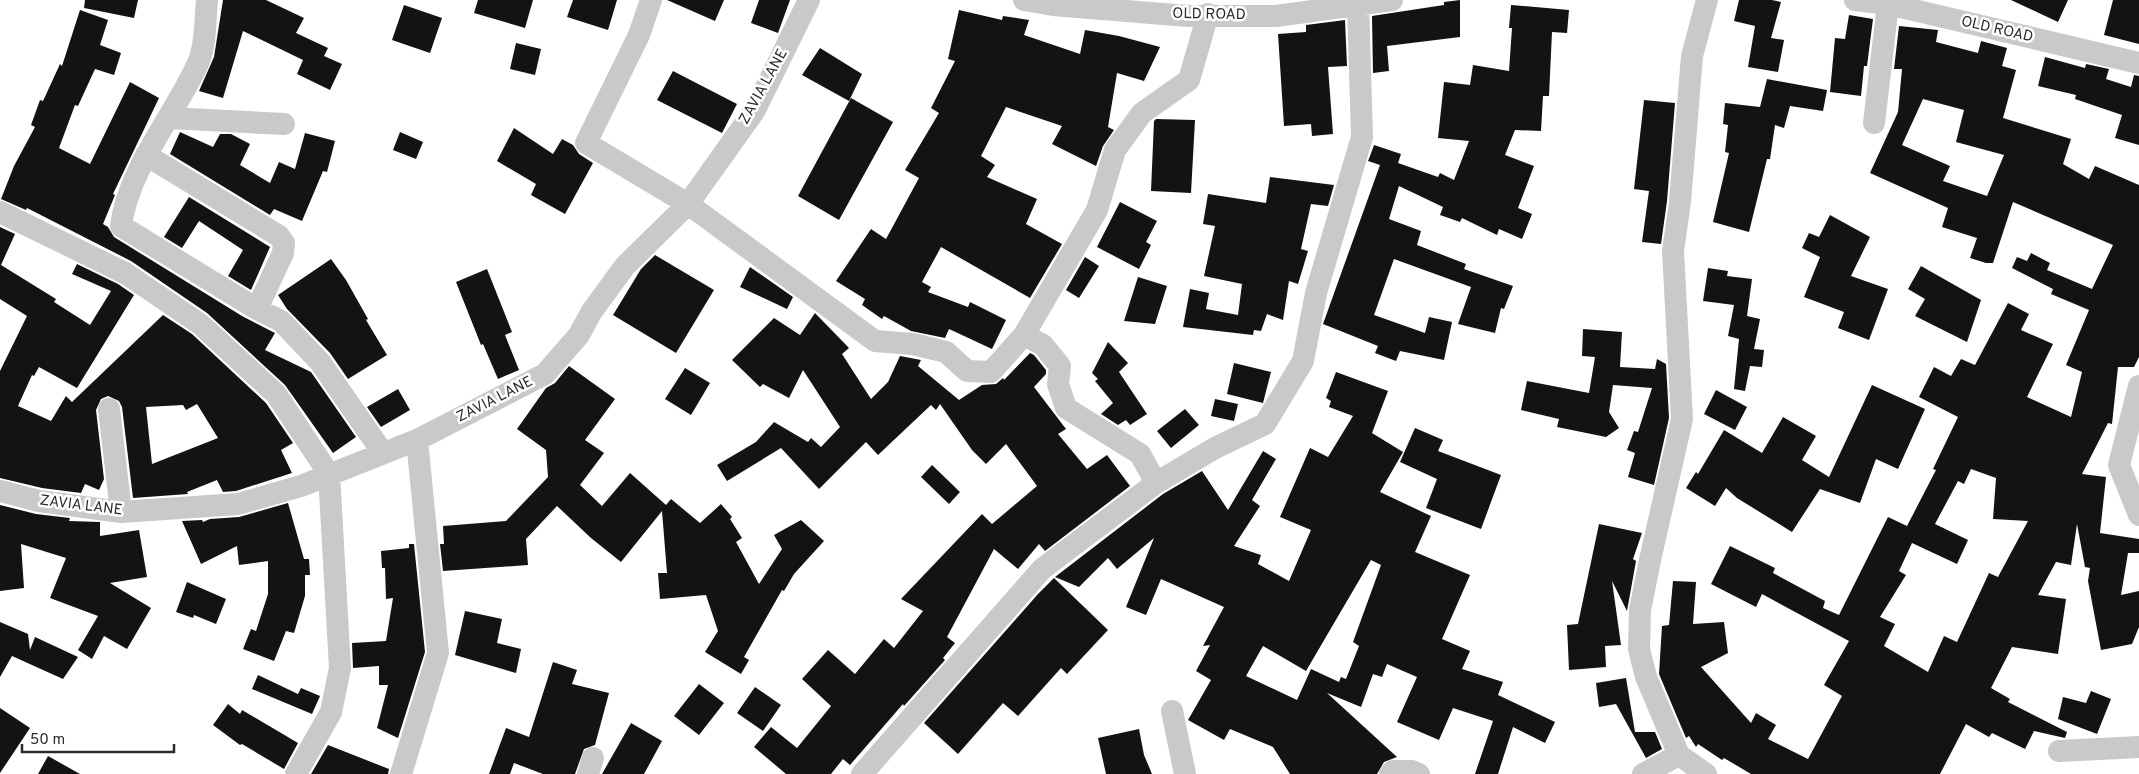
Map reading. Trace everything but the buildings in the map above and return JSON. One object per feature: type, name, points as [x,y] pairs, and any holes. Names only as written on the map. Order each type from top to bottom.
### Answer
[{"type":"street","points":[[207,0],[199,59],[169,118],[146,155],[123,212],[121,226],[257,310],[281,322],[320,362],[384,453]]},
{"type":"street","points":[[651,0],[639,35],[586,143],[688,204],[874,341],[913,344],[946,352],[967,371],[991,372],[1024,334],[1097,210],[1115,150],[1142,113],[1189,80],[1208,14]]},
{"type":"street","name":"ZAVIA LANE","points":[[0,491],[38,501],[121,512],[238,504],[300,486],[417,440],[545,374],[579,335],[592,311],[625,266],[688,204],[755,110],[809,0]]},
{"type":"street","name":"OLD ROAD","points":[[1024,0],[1053,5],[1188,16],[1208,14],[1276,16],[1392,0]]},
{"type":"street","points":[[1706,774],[1679,755],[1646,677],[1639,649],[1640,610],[1682,419],[1673,251],[1680,202],[1692,56],[1708,0]]},
{"type":"street","name":"OLD ROAD","points":[[1855,0],[1888,4],[2139,64]]},
{"type":"street","points":[[862,774],[1042,569],[1156,482],[1215,448],[1265,424],[1303,361],[1316,292],[1362,137],[1358,4]]},
{"type":"street","points":[[1874,123],[1888,4]]},
{"type":"street","points":[[169,118],[284,124]]},
{"type":"street","points":[[146,155],[279,236],[284,243],[283,254],[257,310]]},
{"type":"street","points":[[0,212],[125,273],[200,324],[276,394],[329,474],[340,668],[331,712],[296,774]]},
{"type":"street","points":[[1024,334],[1043,345],[1060,366],[1058,384],[1066,408],[1140,454],[1156,482]]},
{"type":"street","points":[[2139,386],[2119,465],[2139,515]]},
{"type":"street","points":[[109,409],[121,512]]},
{"type":"street","points":[[401,774],[438,653],[417,440]]},
{"type":"street","points":[[1172,711],[1185,774]]},
{"type":"street","points":[[2059,751],[2139,747]]},
{"type":"street","points":[[1643,774],[1679,755]]},
{"type":"street","points":[[1390,774],[1393,771],[1412,771],[1419,774]]}]
